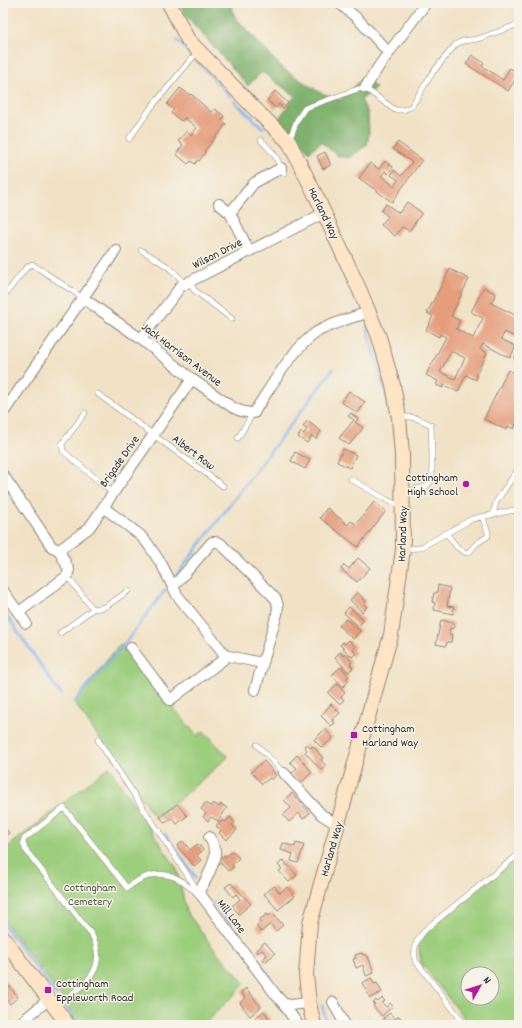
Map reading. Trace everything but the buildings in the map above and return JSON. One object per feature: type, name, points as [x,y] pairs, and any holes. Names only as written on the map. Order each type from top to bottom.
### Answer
[{"type":"main road","name":"Harland Way","points":[[169,3],[188,40],[289,142],[324,213],[379,337],[393,385],[399,418],[402,455],[403,549],[391,635],[310,924],[306,975],[309,1003],[314,1025]]},
{"type":"main road","points":[[3,938],[68,1025]]},
{"type":"street","points":[[340,3],[358,19],[389,53]]},
{"type":"street","points":[[365,88],[426,3]]},
{"type":"street","points":[[230,213],[254,184],[283,171]]},
{"type":"street","points":[[219,204],[230,213],[249,251]]},
{"type":"street","name":"Wilson Drive","points":[[141,339],[176,290],[324,213]]},
{"type":"street","points":[[3,413],[116,250]]},
{"type":"street","name":"Jack Harrison Avenue","points":[[82,298],[141,339],[192,379],[238,411],[248,413],[254,412]]},
{"type":"street","points":[[254,412],[290,360],[312,337],[324,329],[369,312]]},
{"type":"street","name":"Brigade Drive","points":[[59,550],[89,528],[192,379]]},
{"type":"street","points":[[3,475],[52,547],[59,550],[69,570],[67,576],[19,612]]},
{"type":"street","points":[[103,507],[131,528],[148,544],[162,564],[173,587],[224,655],[262,663]]},
{"type":"street","points":[[173,587],[212,542],[216,542],[220,543],[276,599],[278,606],[255,690]]},
{"type":"street","points":[[3,591],[26,622]]},
{"type":"street","points":[[131,648],[170,700],[224,659],[224,655]]},
{"type":"street","points":[[284,772],[322,815],[338,825]]},
{"type":"street","points":[[198,891],[206,882],[215,854],[213,843],[209,837]]},
{"type":"street","name":"Mill Lane","points":[[198,891],[298,1025]]},
{"type":"street","points":[[333,1002],[345,1025]]},
{"type":"street","points":[[18,1025],[52,1003]]},
{"type":"street","points":[[283,1003],[289,1005],[309,1003]]},
{"type":"lane","points":[[289,142],[297,120],[305,108],[358,89],[365,88],[395,110],[403,110],[411,107],[433,72],[458,42],[478,39],[519,24]]},
{"type":"lane","points":[[129,139],[150,109],[198,50]]},
{"type":"lane","points":[[261,140],[274,154],[283,171]]},
{"type":"lane","points":[[141,250],[170,268],[194,290],[232,320]]},
{"type":"lane","points":[[3,297],[26,268],[32,264],[82,298]]},
{"type":"lane","name":"Albert Row","points":[[98,394],[223,486]]},
{"type":"lane","points":[[238,438],[254,412]]},
{"type":"lane","points":[[85,413],[62,444],[64,451],[113,493]]},
{"type":"lane","points":[[399,418],[410,416],[422,419],[431,425],[432,479],[426,487],[403,492]]},
{"type":"lane","points":[[493,514],[496,502],[519,468]]},
{"type":"lane","points":[[351,479],[385,499],[403,507]]},
{"type":"lane","points":[[403,549],[420,548],[472,519],[519,509]]},
{"type":"lane","points":[[446,533],[457,547],[466,553],[469,552],[473,546],[488,536],[482,516]]},
{"type":"lane","points":[[67,576],[93,609]]},
{"type":"lane","points":[[60,633],[93,609],[105,607],[128,591]]},
{"type":"lane","points":[[98,740],[198,891]]},
{"type":"lane","points":[[257,745],[284,772]]},
{"type":"lane","points":[[52,1003],[86,982],[92,976],[98,960],[97,950],[92,935],[25,849],[23,842],[64,808],[127,888],[138,879],[159,874],[174,877],[195,891],[198,891]]},
{"type":"lane","points":[[464,1025],[415,960],[413,950],[418,939],[427,928],[519,854]]},
{"type":"green space","points":[[180,3],[230,3],[235,17],[283,69],[319,92],[340,100],[364,77],[376,88],[361,100],[368,113],[369,133],[367,145],[349,158],[338,156],[321,142],[309,152],[278,120],[295,96],[262,72],[248,86],[183,12]]},
{"type":"green space","points":[[120,644],[197,736],[204,731],[228,757],[156,819],[74,702]]},
{"type":"green space","name":"Cottingham Cemetery","points":[[109,767],[177,869],[186,911],[211,945],[245,984],[204,1025],[79,1025],[60,995],[3,920],[3,851]]},
{"type":"green space","points":[[519,857],[519,1025],[468,1025],[465,1019],[421,963],[419,947],[422,938],[429,929]]},
{"type":"waterway","points":[[177,40],[231,97]]},
{"type":"waterway","points":[[234,101],[263,128]]},
{"type":"waterway","points":[[367,326],[392,416]]},
{"type":"waterway","points":[[176,576],[333,369]]},
{"type":"waterway","points":[[74,702],[123,646],[166,589]]},
{"type":"waterway","points":[[3,610],[61,695]]},
{"type":"waterway","points":[[165,834],[196,878]]},
{"type":"waterway","points":[[214,903],[231,925]]},
{"type":"waterway","points":[[3,924],[57,996]]},
{"type":"waterway","points":[[234,929],[258,960]]},
{"type":"waterway","points":[[259,962],[271,978]]},
{"type":"waterway","points":[[322,1005],[327,1025]]},
{"type":"waterway","points":[[66,1007],[79,1025]]},
{"type":"place","name":"Cottingham High School","points":[[466,484]]},
{"type":"place","name":"Cottingham Harland Way","points":[[354,735]]},
{"type":"place","name":"Cottingham Eppleworth Road","points":[[48,990]]}]
